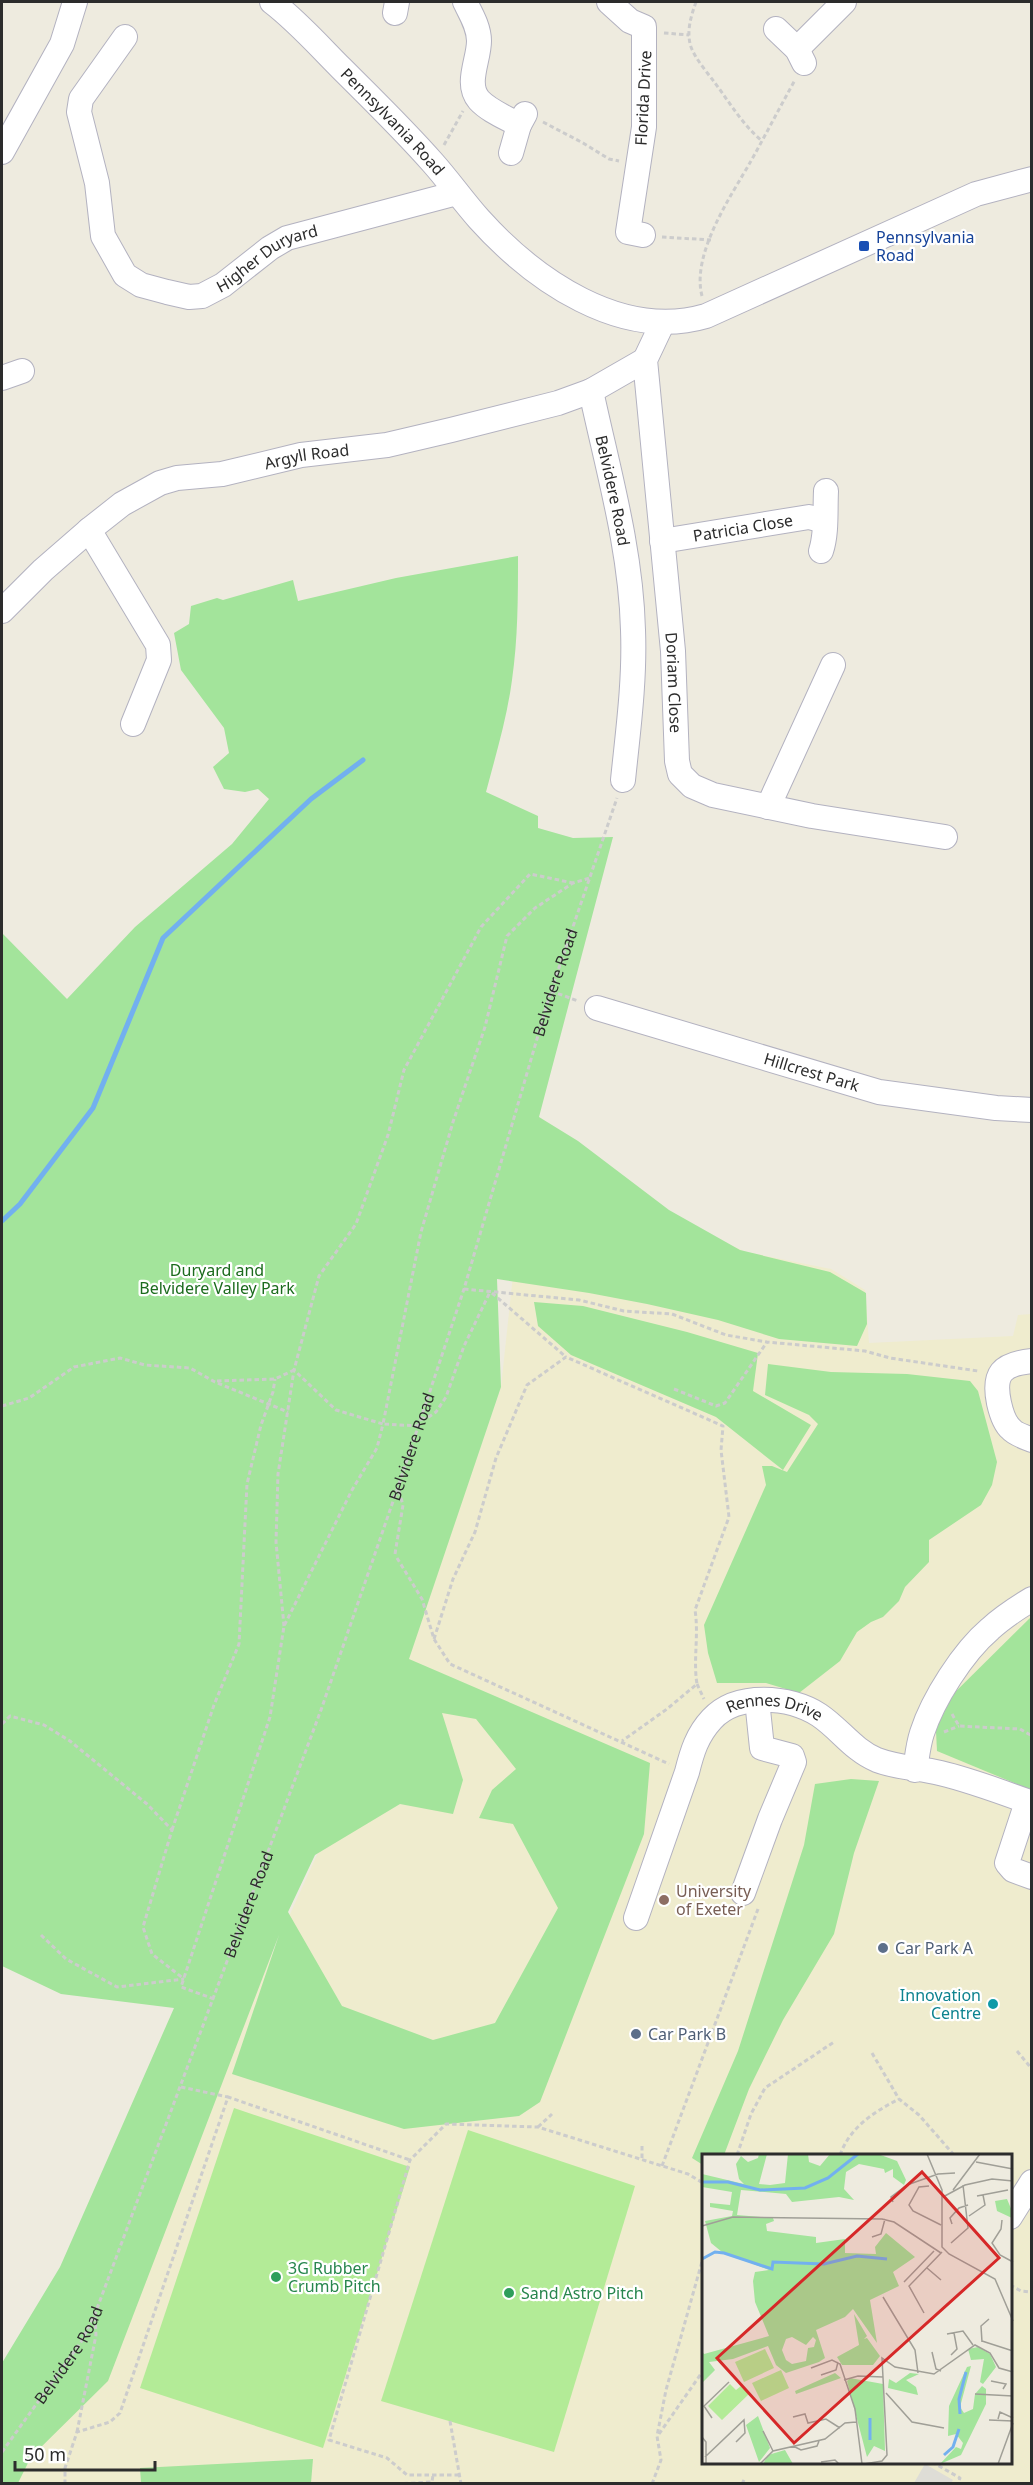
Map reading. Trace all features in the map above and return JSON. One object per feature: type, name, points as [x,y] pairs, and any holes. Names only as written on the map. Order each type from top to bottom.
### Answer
[{"type":"street","points":[[2,152],[62,44],[75,2]]},
{"type":"street","points":[[465,2],[477,28],[479,41],[472,81],[474,91],[480,101],[522,120],[511,153]]},
{"type":"street","name":"Florida Drive","points":[[609,2],[630,21],[644,27],[646,40],[644,127],[628,232],[644,235]]},
{"type":"street","points":[[776,29],[801,56],[844,2]]},
{"type":"street","name":"Pennsylvania Road","points":[[282,5],[434,164],[507,248],[575,298],[616,313],[663,322],[689,321],[706,316],[976,194],[1032,178]]},
{"type":"street","name":"Higher Duryard","points":[[125,37],[81,99],[78,112],[97,183],[103,236],[125,275],[141,285],[189,297],[202,296],[223,285],[270,248],[287,238],[457,193]]},
{"type":"street","points":[[645,360],[663,322]]},
{"type":"street","name":"Argyll Road","points":[[2,611],[43,570],[89,530],[122,504],[160,483],[177,478],[222,474],[301,455],[398,442],[547,405],[591,391],[645,360]]},
{"type":"street","name":"Doriam Close","points":[[645,360],[673,651],[677,761],[680,774],[692,786],[713,795],[812,816],[943,838]]},
{"type":"street","name":"Belvidere Road","points":[[591,391],[626,554],[633,629],[632,683],[623,780]]},
{"type":"street","points":[[820,550],[826,537],[824,521],[826,491]]},
{"type":"street","name":"Patricia Close","points":[[662,540],[809,517],[824,521]]},
{"type":"street","points":[[89,530],[158,645],[159,660],[133,724]]},
{"type":"street","points":[[768,807],[833,665]]},
{"type":"street","name":"Hillcrest Park","points":[[597,1008],[879,1092],[996,1108],[1032,1110]]},
{"type":"street","points":[[1032,1361],[1015,1363],[998,1376],[996,1384],[1006,1422],[1012,1431],[1032,1440]]},
{"type":"street","points":[[915,1770],[922,1734],[937,1699],[968,1653],[988,1630],[1032,1599]]},
{"type":"street","points":[[750,1902],[770,1819],[794,1762],[792,1756],[762,1749],[758,1700]]},
{"type":"street","name":"Rennes Drive","points":[[636,1918],[687,1772],[692,1748],[713,1718],[724,1710],[758,1700],[772,1700],[805,1708],[832,1724],[865,1754],[915,1770],[939,1773],[1029,1802]]},
{"type":"street","points":[[1029,1802],[1007,1863],[1013,1870],[1032,1877]]},
{"type":"street","points":[[1012,2215],[1032,2182]]},
{"type":"path","points":[[696,2],[689,35],[692,48],[733,111],[762,141]]},
{"type":"path","points":[[674,34],[689,35]]},
{"type":"path","points":[[706,316],[699,288],[702,262],[713,230],[762,141],[801,56]]},
{"type":"path","points":[[434,164],[474,91]]},
{"type":"path","points":[[522,120],[583,143],[609,159],[639,163]]},
{"type":"path","points":[[644,235],[711,240]]},
{"type":"path","name":"Belvidere Road","points":[[2,2452],[81,2342],[95,2314],[214,1999],[321,1710],[421,1419],[464,1289],[551,991],[623,780]]},
{"type":"path","points":[[214,1999],[181,1987],[270,1718],[284,1626],[276,1542],[278,1474],[294,1370],[319,1276],[356,1224],[388,1136],[404,1070],[481,927],[530,874],[573,883]]},
{"type":"path","points":[[284,1626],[352,1490],[377,1448],[421,1232],[453,1122],[485,1027],[507,936],[535,908],[573,883],[590,878]]},
{"type":"path","points":[[551,991],[597,1008]]},
{"type":"path","points":[[464,1289],[579,1300],[624,1311],[672,1314],[726,1335],[767,1342],[865,1351],[890,1358],[956,1366],[998,1376]]},
{"type":"path","points":[[490,1292],[566,1357],[723,1426],[721,1450],[729,1517],[695,1610],[697,1623],[694,1668],[697,1684],[668,1709],[622,1741]]},
{"type":"path","points":[[421,1419],[436,1412],[446,1397],[464,1346],[490,1292]]},
{"type":"path","points":[[674,1389],[716,1406],[725,1403],[767,1342]]},
{"type":"path","points":[[434,1639],[453,1579],[475,1532],[496,1458],[527,1385],[566,1357]]},
{"type":"path","points":[[2,1406],[29,1398],[74,1367],[120,1358],[145,1365],[190,1368],[214,1382],[288,1412]]},
{"type":"path","points":[[214,1382],[275,1378],[294,1370]]},
{"type":"path","points":[[294,1370],[336,1410],[382,1424],[418,1426]]},
{"type":"path","points":[[184,1979],[152,1954],[143,1927],[172,1830],[214,1705],[239,1644],[247,1484],[275,1378]]},
{"type":"path","points":[[398,1487],[403,1505],[396,1556],[422,1599],[434,1639],[450,1664],[687,1772]]},
{"type":"path","points":[[937,1699],[946,1705],[959,1726],[1020,1730],[1032,1736]]},
{"type":"path","points":[[2,1724],[10,1716],[44,1725],[100,1765],[147,1804],[172,1830]]},
{"type":"path","points":[[662,2166],[750,1902]]},
{"type":"path","points":[[41,1935],[66,1959],[117,1987],[184,1979]]},
{"type":"path","points":[[737,2154],[752,2114],[765,2088],[834,2042]]},
{"type":"path","points":[[1017,2051],[1032,2069]]},
{"type":"path","points":[[872,2053],[899,2099],[919,2115],[953,2154]]},
{"type":"path","points":[[181,2087],[228,2097],[411,2160]]},
{"type":"path","points":[[76,2432],[110,2421],[120,2413],[228,2097]]},
{"type":"path","points":[[840,2154],[845,2140],[862,2121],[899,2099]]},
{"type":"path","points":[[538,2127],[552,2114]]},
{"type":"path","points":[[459,2475],[407,2475],[387,2458],[329,2440],[411,2160],[446,2124],[538,2127],[688,2174],[702,2182]]},
{"type":"path","points":[[642,2146],[642,2160]]},
{"type":"path","points":[[652,2484],[661,2460],[657,2436],[666,2390],[702,2262]]},
{"type":"path","points":[[1012,2286],[1021,2291],[1032,2292]]},
{"type":"path","points":[[65,2484],[65,2468],[76,2432],[96,2336],[95,2314]]},
{"type":"path","points":[[657,2436],[702,2372]]},
{"type":"path","points":[[450,2421],[461,2484]]},
{"type":"path","points":[[934,2464],[960,2478],[958,2484]]},
{"type":"path","points":[[396,2484],[432,2482],[433,2475]]},
{"type":"shaded area","name":"University of Exeter","points":[[522,1191],[667,1217],[746,1252],[831,1269],[865,1290],[869,1343],[1013,1336],[1018,1315],[1031,1314],[1031,2483],[2,2484],[102,2327],[413,1644],[501,1387]]},
{"type":"shaded area","points":[[925,2464],[953,2480],[951,2483],[914,2483]]},
{"type":"green space","name":"Duryard and Belvidere Valley Park","points":[[518,556],[517,634],[512,680],[486,792],[538,816],[538,828],[573,838],[613,837],[539,1117],[578,1141],[669,1210],[740,1250],[830,1272],[866,1293],[867,1324],[857,1346],[779,1339],[718,1320],[647,1304],[497,1279],[501,1387],[409,1659],[650,1763],[644,1834],[540,2102],[519,2116],[404,2129],[232,2074],[279,1935],[108,2381],[31,2457],[18,2483],[2,2483],[2,2363],[60,2267],[174,2008],[61,1994],[2,1966],[2,933],[67,999],[135,927],[232,844],[269,799],[258,789],[245,792],[224,789],[213,767],[229,753],[224,728],[181,670],[174,633],[189,624],[191,606],[217,598],[223,600],[293,580],[298,601],[396,578]],"holes":[[[442,1713],[476,1719],[516,1769],[492,1790],[479,1818],[513,1824],[558,1908],[495,2023],[433,2040],[342,2006],[288,1912],[315,1855],[400,1804],[453,1814],[463,1780]]]},
{"type":"green space","points":[[534,1302],[583,1306],[687,1332],[758,1353],[753,1391],[811,1425],[783,1470],[716,1417],[571,1355],[538,1326]]},
{"type":"green space","points":[[768,1364],[831,1372],[907,1374],[970,1381],[978,1391],[997,1462],[992,1485],[981,1505],[929,1540],[929,1562],[905,1587],[899,1601],[883,1617],[857,1632],[840,1661],[799,1693],[766,1683],[717,1683],[708,1653],[704,1625],[766,1485],[762,1466],[772,1466],[787,1472],[818,1424],[809,1415],[765,1395]]},
{"type":"green space","points":[[1031,1617],[1031,1790],[937,1751],[935,1712]]},
{"type":"green space","points":[[851,1779],[879,1781],[854,1853],[834,1934],[783,2020],[749,2089],[724,2154],[702,2154],[702,2164],[692,2158],[738,2051],[804,1845],[815,1784]]},
{"type":"green space","name":"3G Rubber Crumb Pitch","points":[[234,2108],[410,2167],[323,2448],[140,2388]]},
{"type":"green space","name":"Sand Astro Pitch","points":[[468,2130],[635,2186],[554,2452],[381,2401]]},
{"type":"green space","points":[[313,2459],[311,2483],[141,2483],[140,2468]]},
{"type":"waterway","points":[[2,1221],[20,1204],[93,1108],[163,938],[311,799],[363,760]]},
{"type":"place","name":"Pennsylvania Road","points":[[864,246]]},
{"type":"place","name":"University of Exeter","points":[[664,1900]]},
{"type":"place","name":"Car Park A","points":[[883,1948]]},
{"type":"place","name":"Innovation Centre","points":[[993,2004]]},
{"type":"place","name":"Car Park B","points":[[636,2034]]},
{"type":"place","name":"3G Rubber Crumb Pitch","points":[[276,2277]]},
{"type":"place","name":"Sand Astro Pitch","points":[[509,2293]]}]
